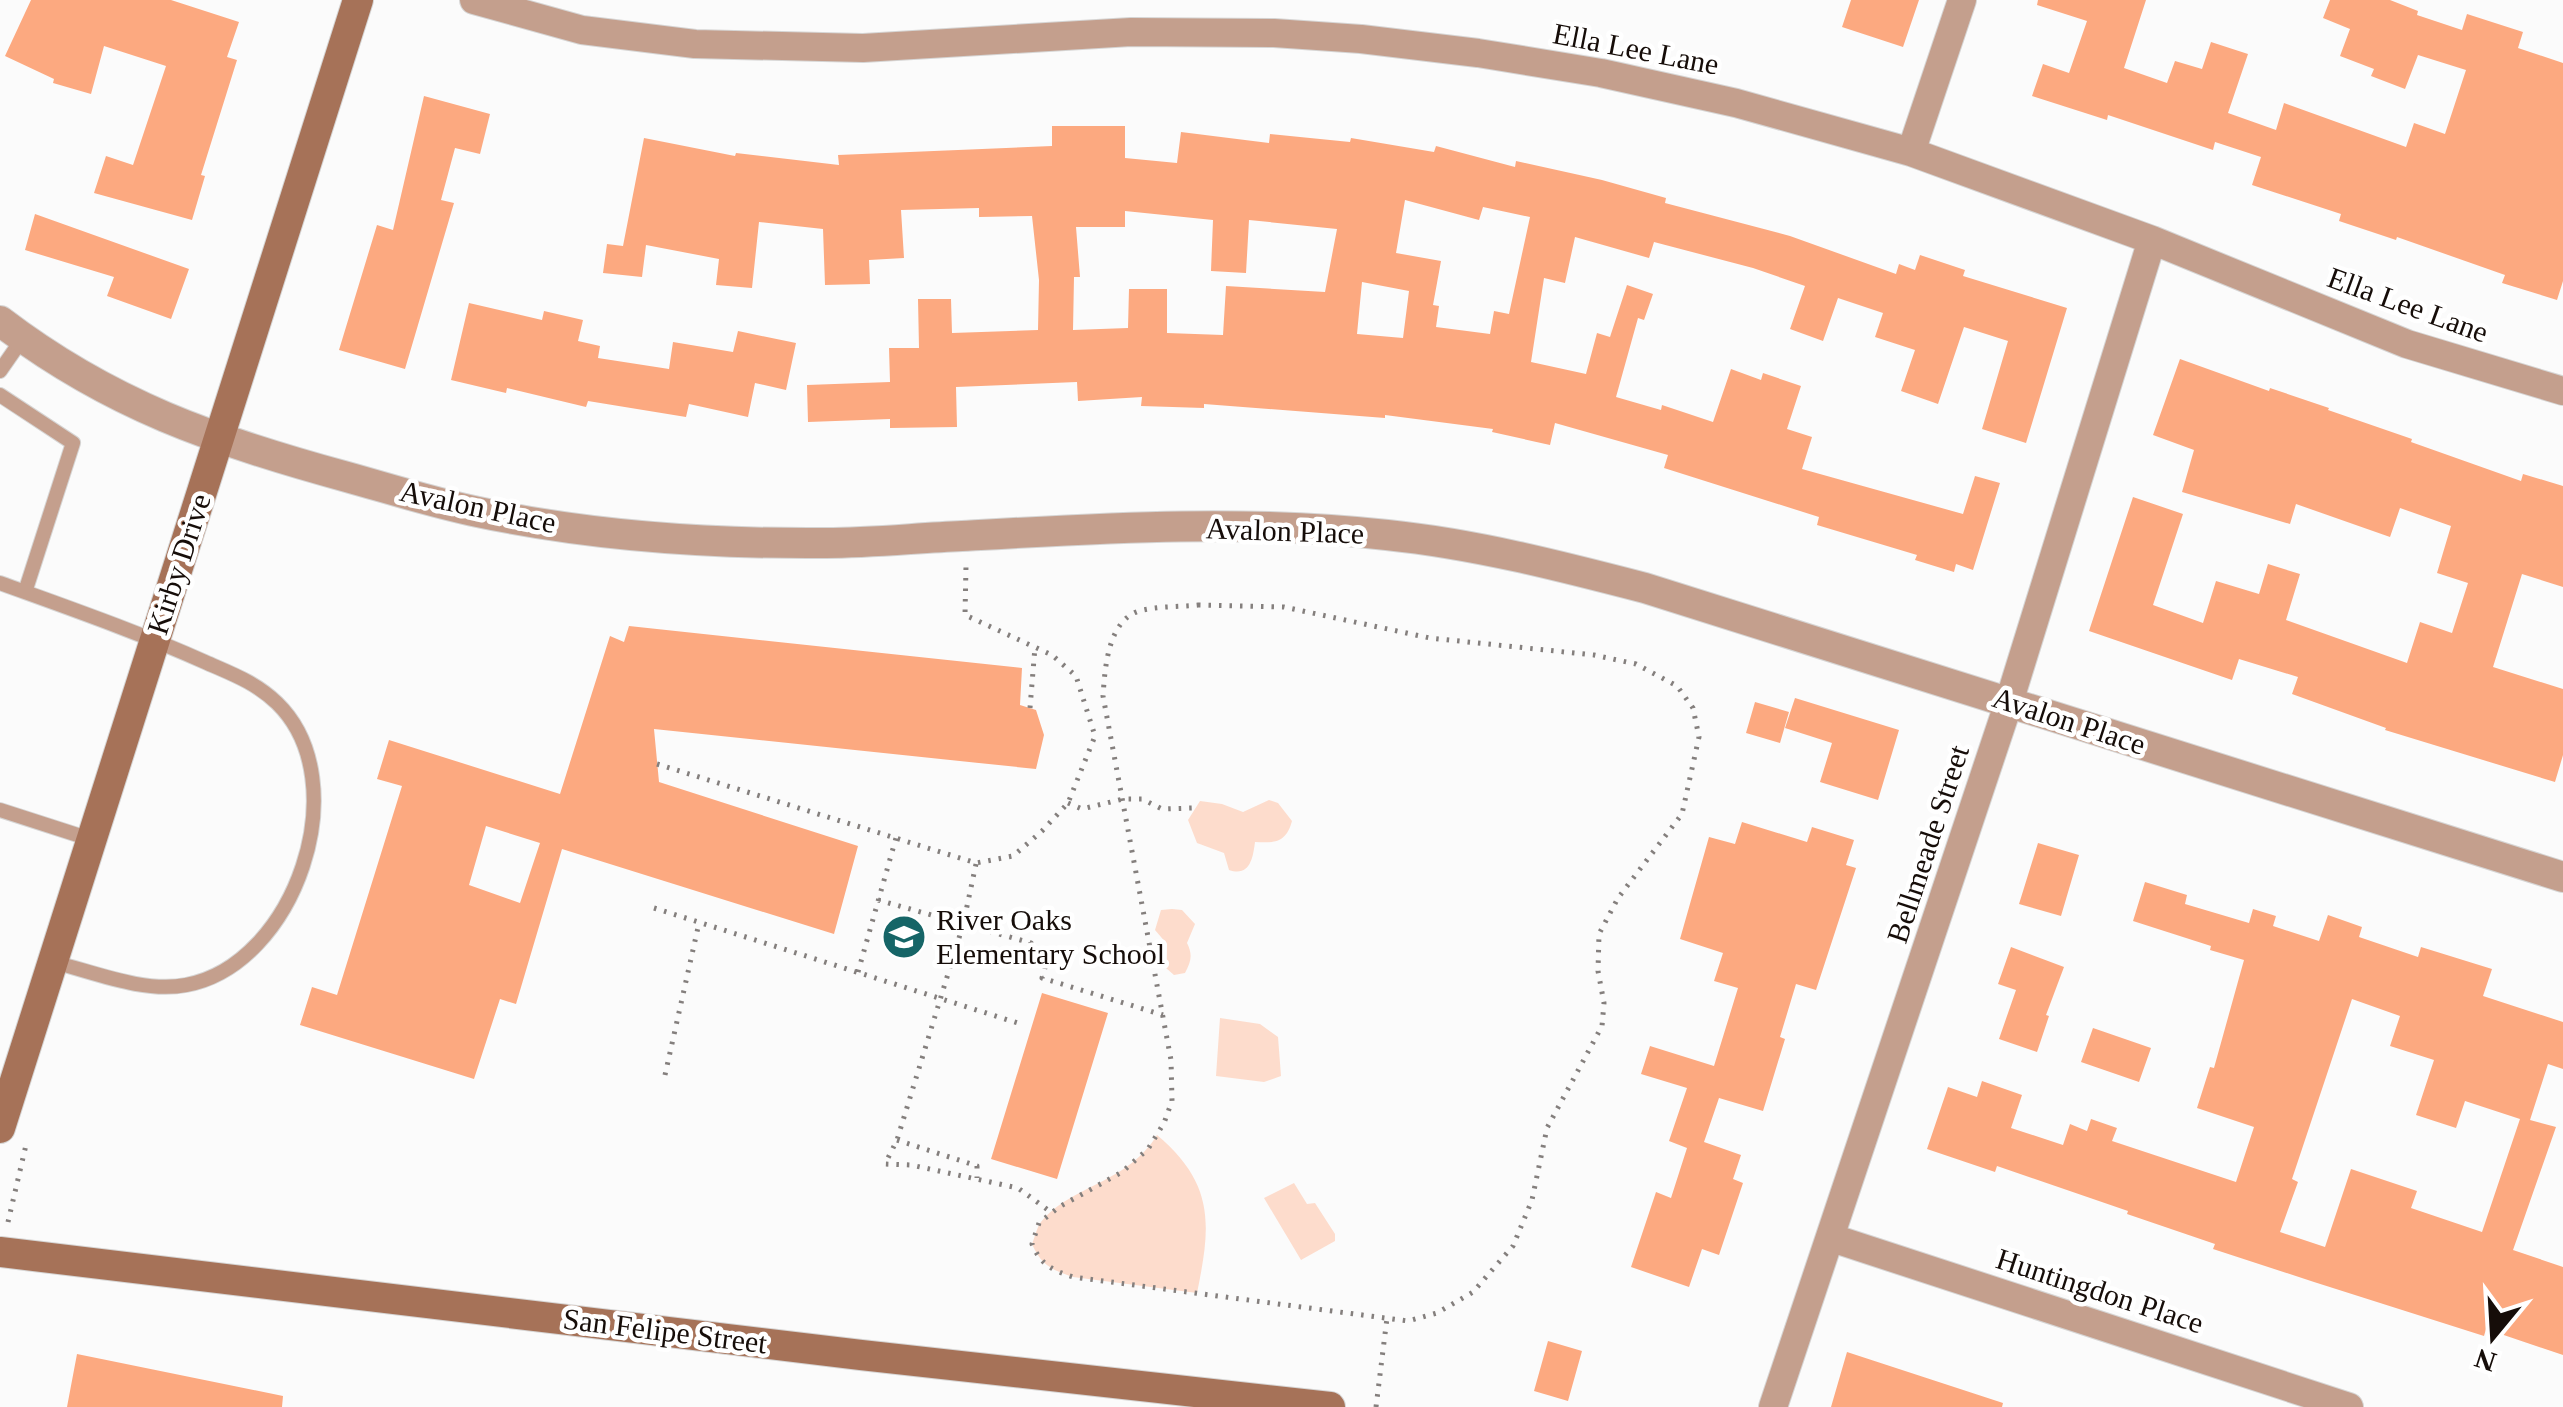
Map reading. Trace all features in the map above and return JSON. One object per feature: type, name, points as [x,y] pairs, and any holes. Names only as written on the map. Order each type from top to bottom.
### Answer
[{"type":"main road","name":"Kirby Drive","points":[[0,1128],[358,0]]},
{"type":"main road","name":"San Felipe Street","points":[[0,1252],[1330,1407]]},
{"type":"street","name":"Ella Lee Lane","points":[[474,0],[582,30],[740,46],[863,48],[1131,32],[1274,33],[1361,39],[1601,73],[1736,102],[1911,152],[2152,240],[2407,344],[2563,390]]},
{"type":"street","points":[[1911,152],[1962,0]]},
{"type":"street","name":"Bellmeade Street","points":[[1773,1407],[2009,702],[2152,240]]},
{"type":"street","name":"Avalon Place","points":[[11,329],[46,356],[160,417],[220,441],[478,512],[590,530],[713,541],[828,543],[1137,527],[1386,534],[1521,556],[1646,588],[2563,877]]},
{"type":"street","name":"Huntingdon Place","points":[[1832,1238],[2349,1407]]},
{"type":"lane","points":[[0,371],[11,329]]},
{"type":"lane","points":[[0,395],[73,442],[25,592]]},
{"type":"lane","points":[[0,583],[154,638],[253,682],[280,706],[304,744],[315,780],[314,827],[302,868],[257,946],[218,974],[186,985],[150,986],[52,962]]},
{"type":"lane","points":[[1,811],[90,839]]},
{"type":"path","points":[[657,764],[976,864],[1013,856],[1068,803],[1096,736],[1076,676],[1052,654],[965,615],[966,602]]},
{"type":"path","points":[[1198,605],[1284,607],[1430,638],[1594,655],[1636,664],[1677,686],[1693,708],[1698,737],[1682,814],[1618,898],[1598,934],[1602,1026],[1547,1128],[1532,1200],[1513,1246],[1473,1292],[1437,1313],[1408,1321],[1073,1277],[1040,1261],[1032,1244],[1039,1223],[1122,1172],[1148,1149],[1172,1100],[1171,1060],[1112,744],[1104,696],[1105,666],[1120,626],[1125,618],[1140,610],[1198,605]]},
{"type":"path","points":[[1030,708],[1035,647]]},
{"type":"path","points":[[1096,736],[1112,744]]},
{"type":"path","points":[[1068,803],[1082,809],[1123,799],[1142,799],[1162,809],[1193,808]]},
{"type":"path","points":[[858,972],[896,838]]},
{"type":"path","points":[[976,864],[963,925],[897,1140],[886,1164],[911,1165],[1018,1188],[1052,1213]]},
{"type":"path","points":[[878,900],[1031,943],[1026,954],[1047,961],[1042,978],[1163,1015]]},
{"type":"path","points":[[654,908],[1024,1025]]},
{"type":"path","points":[[665,1075],[699,922]]},
{"type":"path","points":[[897,1140],[976,1166],[977,1178]]},
{"type":"path","points":[[1376,1407],[1388,1318]]},
{"type":"shaded area","points":[[1269,800],[1278,803],[1292,821],[1279,840],[1255,842],[1251,860],[1242,871],[1229,870],[1224,853],[1197,843],[1188,820],[1200,801],[1243,812]]},
{"type":"shaded area","points":[[1161,910],[1182,910],[1195,924],[1187,943],[1189,965],[1185,973],[1174,975],[1166,968],[1167,944],[1155,930]]},
{"type":"shaded area","points":[[1220,1018],[1260,1024],[1278,1037],[1281,1076],[1264,1082],[1216,1076]]},
{"type":"shaded area","points":[[1157,1135],[1190,1171],[1204,1207],[1205,1247],[1197,1293],[1073,1277],[1043,1262],[1032,1244],[1041,1222],[1068,1200],[1130,1164]]},
{"type":"shaded area","points":[[1294,1183],[1307,1204],[1315,1203],[1335,1234],[1335,1241],[1301,1260],[1264,1198]]},
{"type":"building","points":[[31,0],[171,0],[239,22],[227,57],[237,60],[201,175],[205,176],[192,220],[94,193],[106,156],[133,165],[166,66],[104,46],[91,94],[53,83],[54,79],[5,56]]},
{"type":"building","points":[[1851,0],[1919,0],[1903,47],[1842,27]]},
{"type":"building","points":[[2038,0],[2146,0],[2124,68],[2167,83],[2175,61],[2202,69],[2211,42],[2248,54],[2228,113],[2276,130],[2284,103],[2406,147],[2414,123],[2445,134],[2466,70],[2418,55],[2405,89],[2371,76],[2374,69],[2340,56],[2350,29],[2323,18],[2330,0],[2390,0],[2418,11],[2417,15],[2462,30],[2467,14],[2523,32],[2518,48],[2563,63],[2563,281],[2557,300],[2502,283],[2505,275],[2339,221],[2341,214],[2252,185],[2261,157],[2215,142],[2213,150],[2108,115],[2107,120],[2032,96],[2043,64],[2069,73],[2087,21],[2037,5]]},
{"type":"building","points":[[424,96],[490,114],[480,154],[455,148],[441,200],[454,203],[405,369],[339,350],[377,225],[393,230]]},
{"type":"building","points":[[1052,126],[1125,126],[1125,158],[1177,163],[1181,132],[1269,143],[1270,134],[1350,142],[1351,138],[1434,152],[1436,146],[1515,167],[1516,161],[1602,180],[1666,198],[1665,203],[1790,236],[1896,274],[1899,264],[1915,270],[1920,255],[1965,270],[1963,276],[2067,308],[2026,443],[1982,429],[2008,341],[1964,327],[1938,404],[1901,391],[1915,350],[1875,337],[1883,313],[1838,298],[1823,341],[1790,329],[1805,286],[1753,268],[1654,242],[1649,258],[1575,237],[1565,283],[1544,278],[1531,362],[1586,374],[1597,333],[1610,337],[1627,285],[1653,294],[1644,320],[1638,318],[1616,397],[1661,410],[1662,405],[1713,422],[1731,369],[1761,380],[1763,373],[1801,386],[1787,429],[1812,437],[1802,469],[1963,514],[1975,476],[2000,483],[1973,570],[1956,564],[1954,572],[1915,560],[1917,555],[1817,525],[1819,517],[1664,468],[1668,455],[1555,423],[1550,445],[1492,432],[1493,429],[1385,415],[1204,404],[1204,408],[1141,406],[1142,397],[1078,401],[1077,382],[956,387],[957,427],[890,428],[890,419],[808,422],[807,385],[890,382],[889,348],[919,348],[918,299],[951,299],[952,333],[1038,330],[1039,280],[1032,216],[979,217],[979,208],[901,210],[904,258],[869,260],[870,284],[825,285],[823,229],[759,222],[752,288],[716,285],[719,259],[646,245],[642,277],[603,273],[607,244],[623,246],[644,138],[735,156],[736,153],[839,165],[838,155],[1052,146]],"holes":[[[1405,200],[1479,220],[1483,207],[1530,217],[1509,314],[1494,311],[1490,334],[1436,327],[1439,306],[1433,305],[1441,261],[1396,253]],[[1125,211],[1213,220],[1211,271],[1246,273],[1249,220],[1337,229],[1325,292],[1226,286],[1223,335],[1167,333],[1167,289],[1129,289],[1128,328],[1073,330],[1074,277],[1080,277],[1076,227],[1125,227]],[[1362,282],[1409,291],[1403,338],[1357,334]]]},
{"type":"building","points":[[35,214],[189,269],[171,319],[107,296],[114,277],[25,250]]},
{"type":"building","points":[[469,303],[542,320],[544,311],[583,320],[578,341],[600,346],[598,358],[669,369],[673,342],[733,352],[738,331],[796,343],[786,390],[755,383],[748,417],[689,404],[686,417],[588,401],[586,407],[507,388],[506,393],[451,380]]},
{"type":"building","points":[[2180,359],[2329,408],[2521,481],[2523,474],[2563,486],[2563,587],[2522,574],[2493,667],[2563,689],[2563,755],[2555,782],[2385,730],[2292,694],[2298,677],[2239,659],[2232,680],[2089,631],[2133,497],[2183,514],[2153,605],[2203,623],[2216,581],[2259,594],[2268,564],[2300,574],[2286,620],[2407,663],[2420,622],[2452,633],[2468,583],[2437,573],[2451,526],[2400,508],[2390,537],[2296,504],[2290,524],[2182,492],[2194,450],[2153,435]]},
{"type":"building","points":[[629,626],[1022,668],[1020,705],[1036,710],[1044,735],[1036,769],[654,729],[659,782],[858,846],[834,934],[562,849],[516,1004],[500,999],[474,1079],[300,1025],[312,987],[337,995],[402,786],[377,779],[389,740],[560,794],[610,636],[624,642]],"holes":[[[486,826],[540,843],[520,903],[469,885]]]},
{"type":"building","points":[[1795,698],[1899,730],[1878,800],[1820,782],[1832,743],[1785,728]]},
{"type":"building","points":[[1755,702],[1789,712],[1780,743],[1746,733]]},
{"type":"building","points":[[1742,822],[1807,842],[1812,827],[1854,840],[1846,865],[1856,868],[1816,990],[1796,984],[1780,1037],[1785,1039],[1763,1111],[1719,1098],[1704,1142],[1741,1155],[1733,1179],[1743,1183],[1719,1255],[1702,1249],[1689,1287],[1631,1267],[1656,1192],[1671,1198],[1687,1148],[1669,1141],[1687,1088],[1641,1074],[1650,1046],[1714,1066],[1738,988],[1714,981],[1723,953],[1680,939],[1709,837],[1735,844]]},
{"type":"building","points":[[2038,843],[2079,855],[2061,916],[2019,904]]},
{"type":"building","points":[[2145,882],[2187,895],[2185,904],[2249,923],[2253,909],[2276,916],[2273,926],[2319,941],[2328,915],[2362,927],[2359,937],[2418,957],[2421,947],[2492,969],[2483,996],[2563,1022],[2563,1069],[2548,1064],[2530,1120],[2556,1127],[2513,1250],[2563,1267],[2563,1355],[2486,1329],[2484,1336],[2314,1282],[2213,1249],[2215,1244],[2127,1214],[2128,1211],[1997,1166],[1995,1172],[1927,1149],[1948,1087],[1977,1097],[1982,1081],[2022,1095],[2011,1128],[2063,1145],[2070,1124],[2087,1131],[2091,1119],[2117,1128],[2112,1141],[2236,1182],[2254,1127],[2197,1108],[2210,1067],[2214,1068],[2244,960],[2133,921]],"holes":[[[2352,999],[2400,1016],[2390,1046],[2434,1060],[2416,1115],[2456,1128],[2465,1101],[2520,1119],[2482,1232],[2411,1208],[2417,1191],[2351,1169],[2325,1247],[2280,1232],[2298,1182],[2292,1179]]]},
{"type":"building","points":[[2011,947],[2064,967],[2037,1052],[1999,1039],[2016,990],[1998,984]]},
{"type":"building","points":[[1042,993],[1108,1013],[1057,1179],[991,1159]]},
{"type":"building","points":[[2093,1028],[2151,1048],[2139,1082],[2081,1062]]},
{"type":"building","points":[[1548,1341],[1582,1351],[1568,1401],[1534,1391]]},
{"type":"building","points":[[1847,1352],[2003,1403],[2002,1407],[1831,1407]]},
{"type":"building","points":[[77,1354],[283,1396],[282,1407],[67,1407]]},
{"type":"place","name":"River Oaks Elementary School","points":[[904,937]]}]
